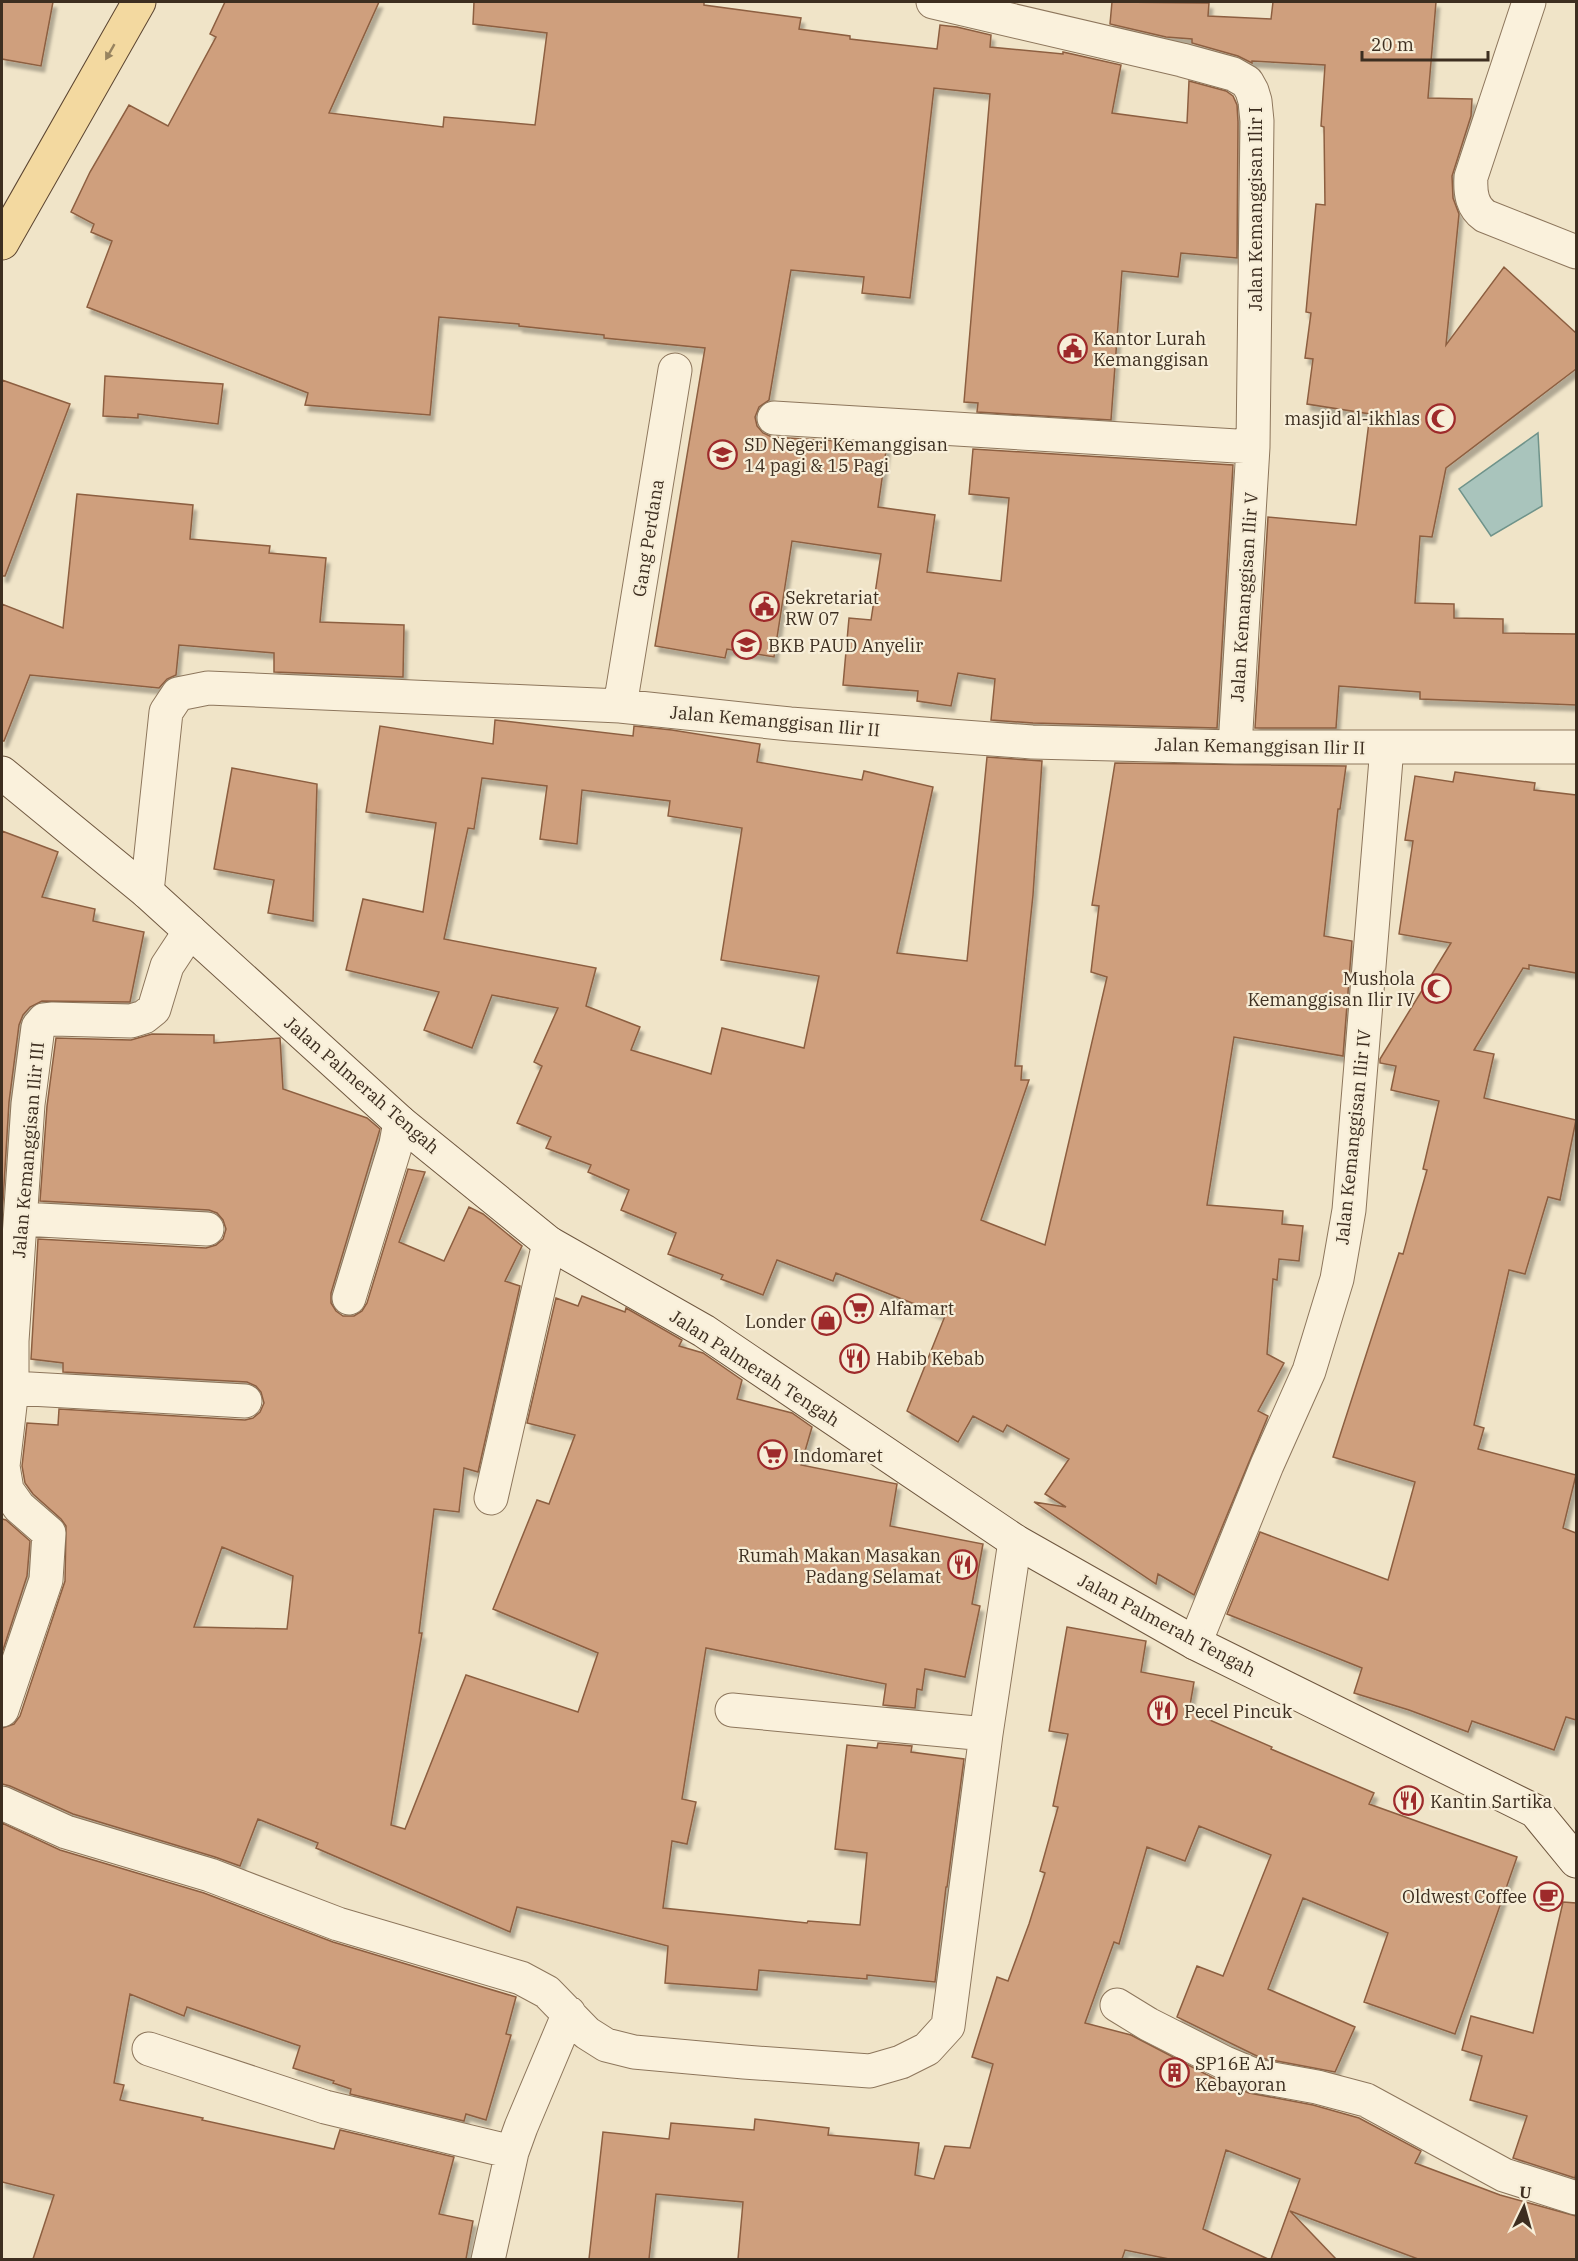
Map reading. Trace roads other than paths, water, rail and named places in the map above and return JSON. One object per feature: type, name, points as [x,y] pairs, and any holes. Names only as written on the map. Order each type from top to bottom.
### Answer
[{"type":"main road","points":[[2,243],[139,2]]},
{"type":"street","name":"Jalan Kemanggisan Ilir I","points":[[933,2],[1182,60],[1233,74],[1247,82],[1255,100],[1257,121],[1253,447]]},
{"type":"street","points":[[1529,2],[1471,177],[1473,203],[1477,211],[1485,216],[1576,252]]},
{"type":"street","name":"Gang Perdana","points":[[620,706],[675,370]]},
{"type":"street","points":[[774,418],[1253,447]]},
{"type":"street","name":"Jalan Kemanggisan Ilir V","points":[[1235,747],[1253,447]]},
{"type":"street","name":"Jalan Kemanggisan Ilir II","points":[[147,892],[166,712],[178,694],[208,688],[620,706],[790,724],[1032,742],[1235,747],[1576,747]]},
{"type":"street","name":"Jalan Kemanggisan Ilir IV","points":[[1195,1643],[1267,1465],[1309,1371],[1337,1280],[1349,1210],[1387,747]]},
{"type":"street","name":"Jalan Palmerah Tengah","points":[[2,773],[147,892],[400,1122],[549,1243],[704,1332],[1015,1541],[1195,1643],[1536,1811],[1576,1861]]},
{"type":"street","name":"Jalan Kemanggisan Ilir III","points":[[2,1710],[46,1580],[49,1533],[20,1507],[7,1490],[3,1466],[12,1388],[12,1341],[22,1220],[28,1104],[38,1027],[44,1020],[53,1018],[131,1021],[144,1017],[154,1009],[167,966],[190,931]]},
{"type":"street","points":[[349,1298],[396,1144],[400,1122]]},
{"type":"street","points":[[22,1220],[207,1229]]},
{"type":"street","points":[[491,1498],[549,1243]]},
{"type":"street","points":[[12,1388],[245,1401]]},
{"type":"street","points":[[2,1803],[66,1832],[210,1875],[338,1924],[521,1978],[547,1992],[587,2033],[606,2045],[634,2052],[870,2071],[901,2062],[927,2049],[948,2026],[986,1734],[1015,1541]]},
{"type":"street","points":[[732,1710],[986,1734]]},
{"type":"street","points":[[1117,2005],[1148,2024],[1225,2063],[1256,2076],[1317,2087],[1366,2100],[1504,2175],[1576,2198]]},
{"type":"street","points":[[488,2259],[512,2152],[569,2013]]},
{"type":"street","points":[[149,2049],[325,2107],[512,2152]]},
{"type":"water","points":[[1538,433],[1542,506],[1491,536],[1459,489]]},
{"type":"place","name":"Kantor Lurah Kemanggisan","points":[[1072,348]]},
{"type":"place","name":"masjid al-ikhlas","points":[[1441,418]]},
{"type":"place","name":"SD Negeri Kemanggisan 14 pagi & 15 Pagi","points":[[723,454]]},
{"type":"place","name":"Sekretariat RW 07","points":[[764,607]]},
{"type":"place","name":"BKB PAUD Anyelir","points":[[747,645]]},
{"type":"place","name":"Mushola Kemanggisan Ilir IV","points":[[1436,988]]},
{"type":"place","name":"Alfamart","points":[[858,1308]]},
{"type":"place","name":"Londer","points":[[827,1321]]},
{"type":"place","name":"Habib Kebab","points":[[855,1358]]},
{"type":"place","name":"Indomaret","points":[[772,1455]]},
{"type":"place","name":"Rumah Makan Masakan Padang Selamat","points":[[962,1565]]},
{"type":"place","name":"Pecel Pincuk","points":[[1163,1711]]},
{"type":"place","name":"Kantin Sartika","points":[[1409,1801]]},
{"type":"place","name":"Oldwest Coffee","points":[[1548,1896]]},
{"type":"place","name":"SP16E AJ Kebayoran","points":[[1174,2073]]}]
